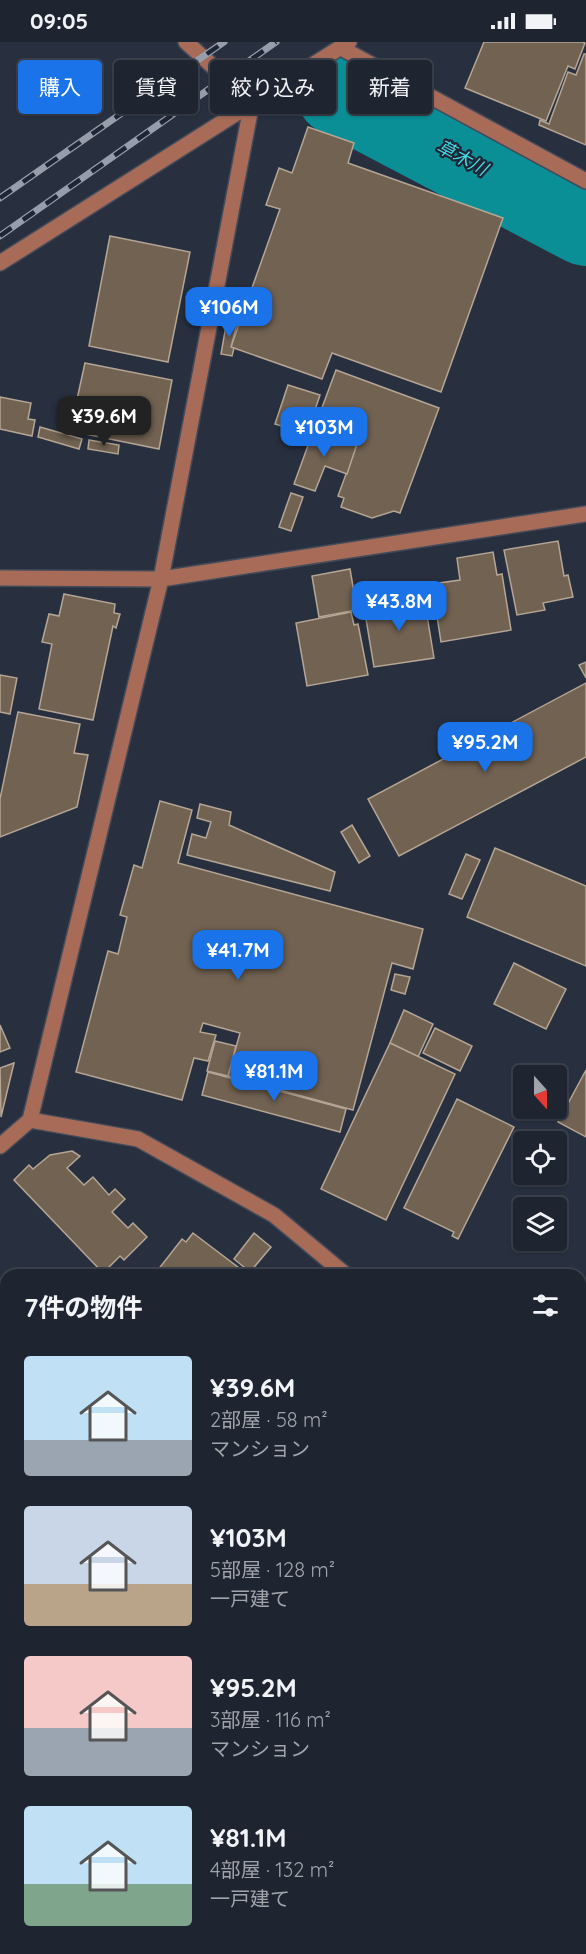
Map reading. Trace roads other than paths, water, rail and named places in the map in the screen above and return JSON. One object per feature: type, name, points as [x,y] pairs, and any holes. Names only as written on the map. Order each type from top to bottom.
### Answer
[{"type":"street","points":[[186,42],[210,64]]},
{"type":"street","points":[[321,60],[345,45],[586,181]]},
{"type":"street","points":[[0,263],[233,114]]},
{"type":"street","points":[[0,1146],[30,1120],[161,579],[250,114]]},
{"type":"street","points":[[0,578],[161,579],[586,514]]},
{"type":"street","points":[[30,1120],[138,1139],[274,1215],[339,1269]]},
{"type":"waterway","name":"草木川","points":[[339,93],[586,223]]},
{"type":"railway","points":[[0,198],[224,42]]},
{"type":"railway","points":[[0,236],[276,42]]}]
